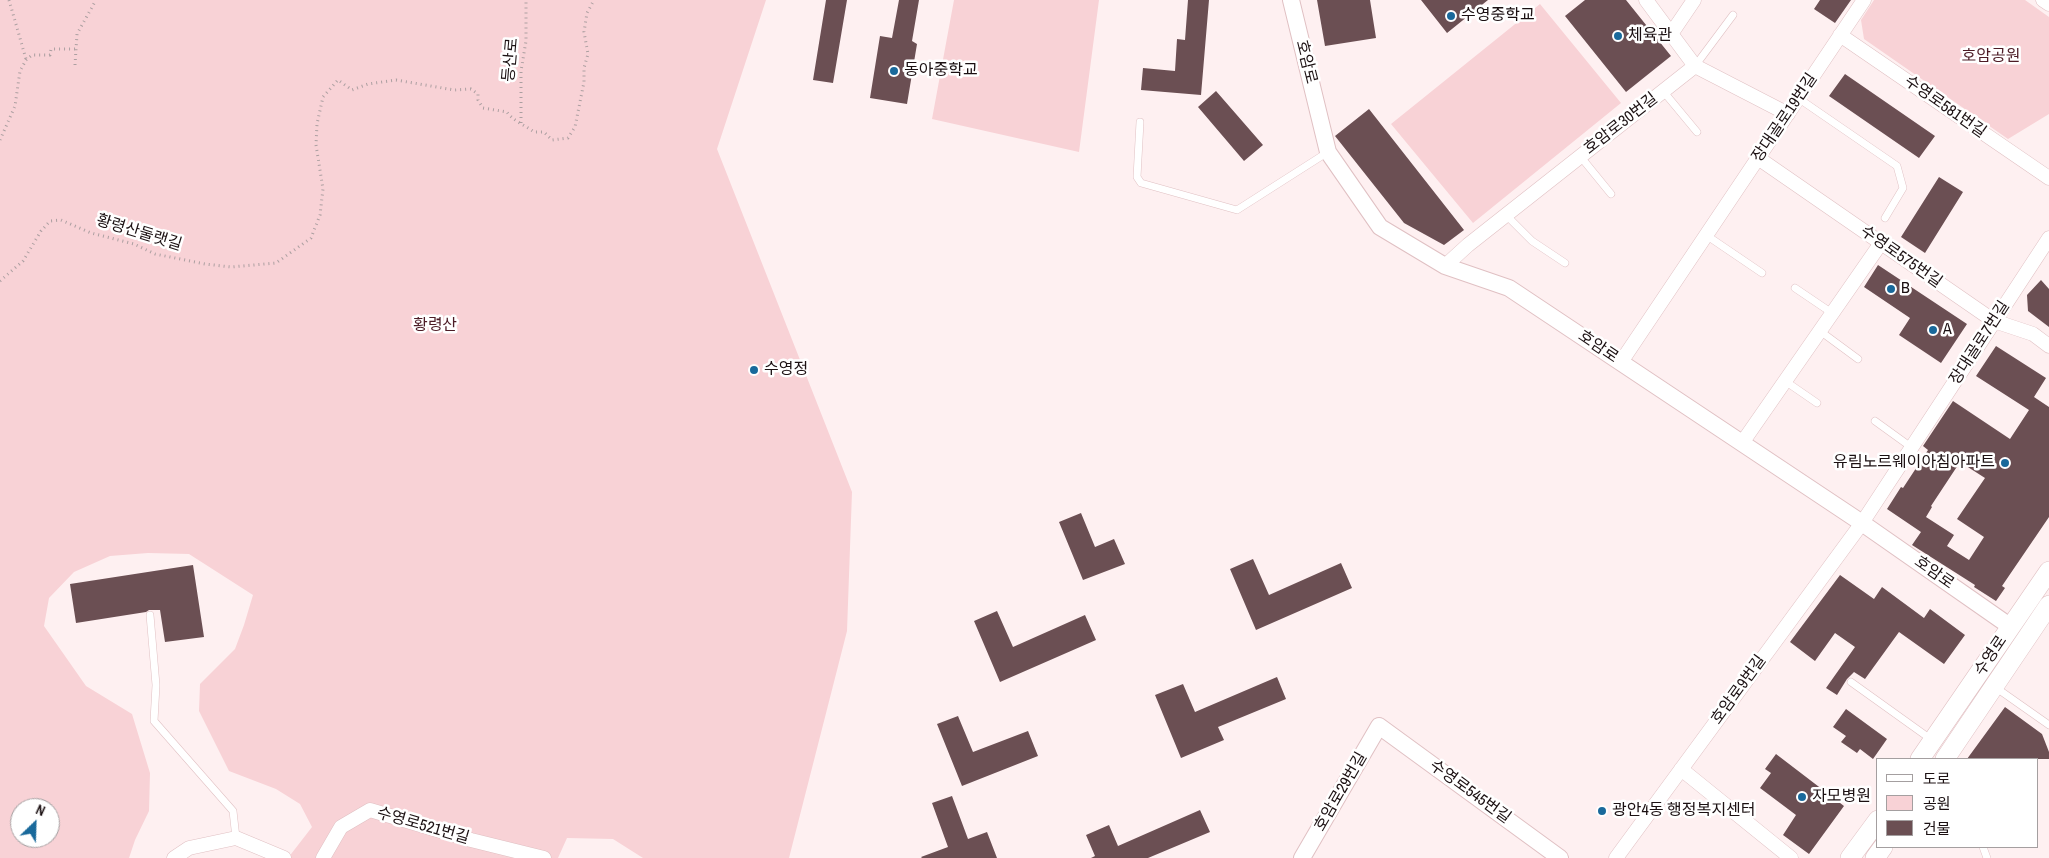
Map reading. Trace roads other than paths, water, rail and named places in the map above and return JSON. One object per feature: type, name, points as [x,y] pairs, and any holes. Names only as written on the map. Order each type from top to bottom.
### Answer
[{"type":"main road","name":"수영로","points":[[1921,758],[2049,571]]},
{"type":"main road","name":"수영로","points":[[1949,757],[2049,605]]},
{"type":"main road","points":[[1850,858],[1876,823]]},
{"type":"street","name":"호암로","points":[[1291,0],[1328,152],[1380,227],[1445,266],[1509,288],[1862,523],[2011,627]]},
{"type":"street","points":[[1646,0],[1695,66],[1788,114]]},
{"type":"street","points":[[1671,34],[1694,0]]},
{"type":"street","name":"장대골로19번길","points":[[1621,362],[1864,0]]},
{"type":"street","points":[[2042,0],[2049,4]]},
{"type":"street","name":"수영로581번길","points":[[1840,35],[2049,178]]},
{"type":"street","name":"호암로30번길","points":[[1445,266],[1468,245],[1695,66]]},
{"type":"street","name":"수영로575번길","points":[[1758,158],[1994,322],[2033,334],[2049,346]]},
{"type":"street","name":"장대골로7번길","points":[[1862,523],[2049,238]]},
{"type":"street","points":[[1742,443],[1881,243]]},
{"type":"street","name":"호암로9번길","points":[[1616,858],[1862,523]]},
{"type":"street","name":"호암로29번길","points":[[1302,858],[1380,726]]},
{"type":"street","name":"수영로545번길","points":[[1380,726],[1560,858]]},
{"type":"street","points":[[1681,769],[1791,858]]},
{"type":"street","name":"수영로521번길","points":[[323,858],[341,827],[370,810],[471,840],[544,858]]},
{"type":"street","points":[[174,858],[189,848],[236,838],[284,858]]},
{"type":"lane","points":[[1695,66],[1733,15]]},
{"type":"lane","name":"호암로30번길","points":[[1663,91],[1697,132]]},
{"type":"lane","points":[[1798,98],[1897,166],[1903,188],[1885,218]]},
{"type":"lane","points":[[1140,122],[1137,177],[1141,183],[1237,210],[1328,152]]},
{"type":"lane","name":"호암로30번길","points":[[1580,156],[1611,194]]},
{"type":"lane","points":[[1506,215],[1532,241],[1565,264]]},
{"type":"lane","points":[[1706,235],[1762,273]]},
{"type":"lane","points":[[1795,288],[1832,313]]},
{"type":"lane","points":[[1820,331],[1858,359]]},
{"type":"lane","points":[[1785,381],[1817,403]]},
{"type":"lane","points":[[1875,421],[1911,447]]},
{"type":"lane","points":[[150,615],[156,685],[154,721],[233,811],[236,838]]},
{"type":"lane","points":[[1851,682],[1933,740]]},
{"type":"lane","name":"수영로","points":[[1994,687],[2049,725]]},
{"type":"place","name":"수영중학교","points":[[1451,16]]},
{"type":"place","name":"체육관","points":[[1618,36]]},
{"type":"place","name":"동아중학교","points":[[894,71]]},
{"type":"place","name":"B","points":[[1891,289]]},
{"type":"place","name":"A","points":[[1933,330]]},
{"type":"place","name":"수영정","points":[[754,370]]},
{"type":"place","name":"유림노르웨이아침아파트","points":[[2005,463]]},
{"type":"place","name":"자모병원","points":[[1802,797]]},
{"type":"place","name":"광안4동 행정복지센터","points":[[1602,811]]},
{"type":"park label","name":"호암공원","points":[[1991,57]]},
{"type":"park label","name":"황령산","points":[[435,326]]}]
